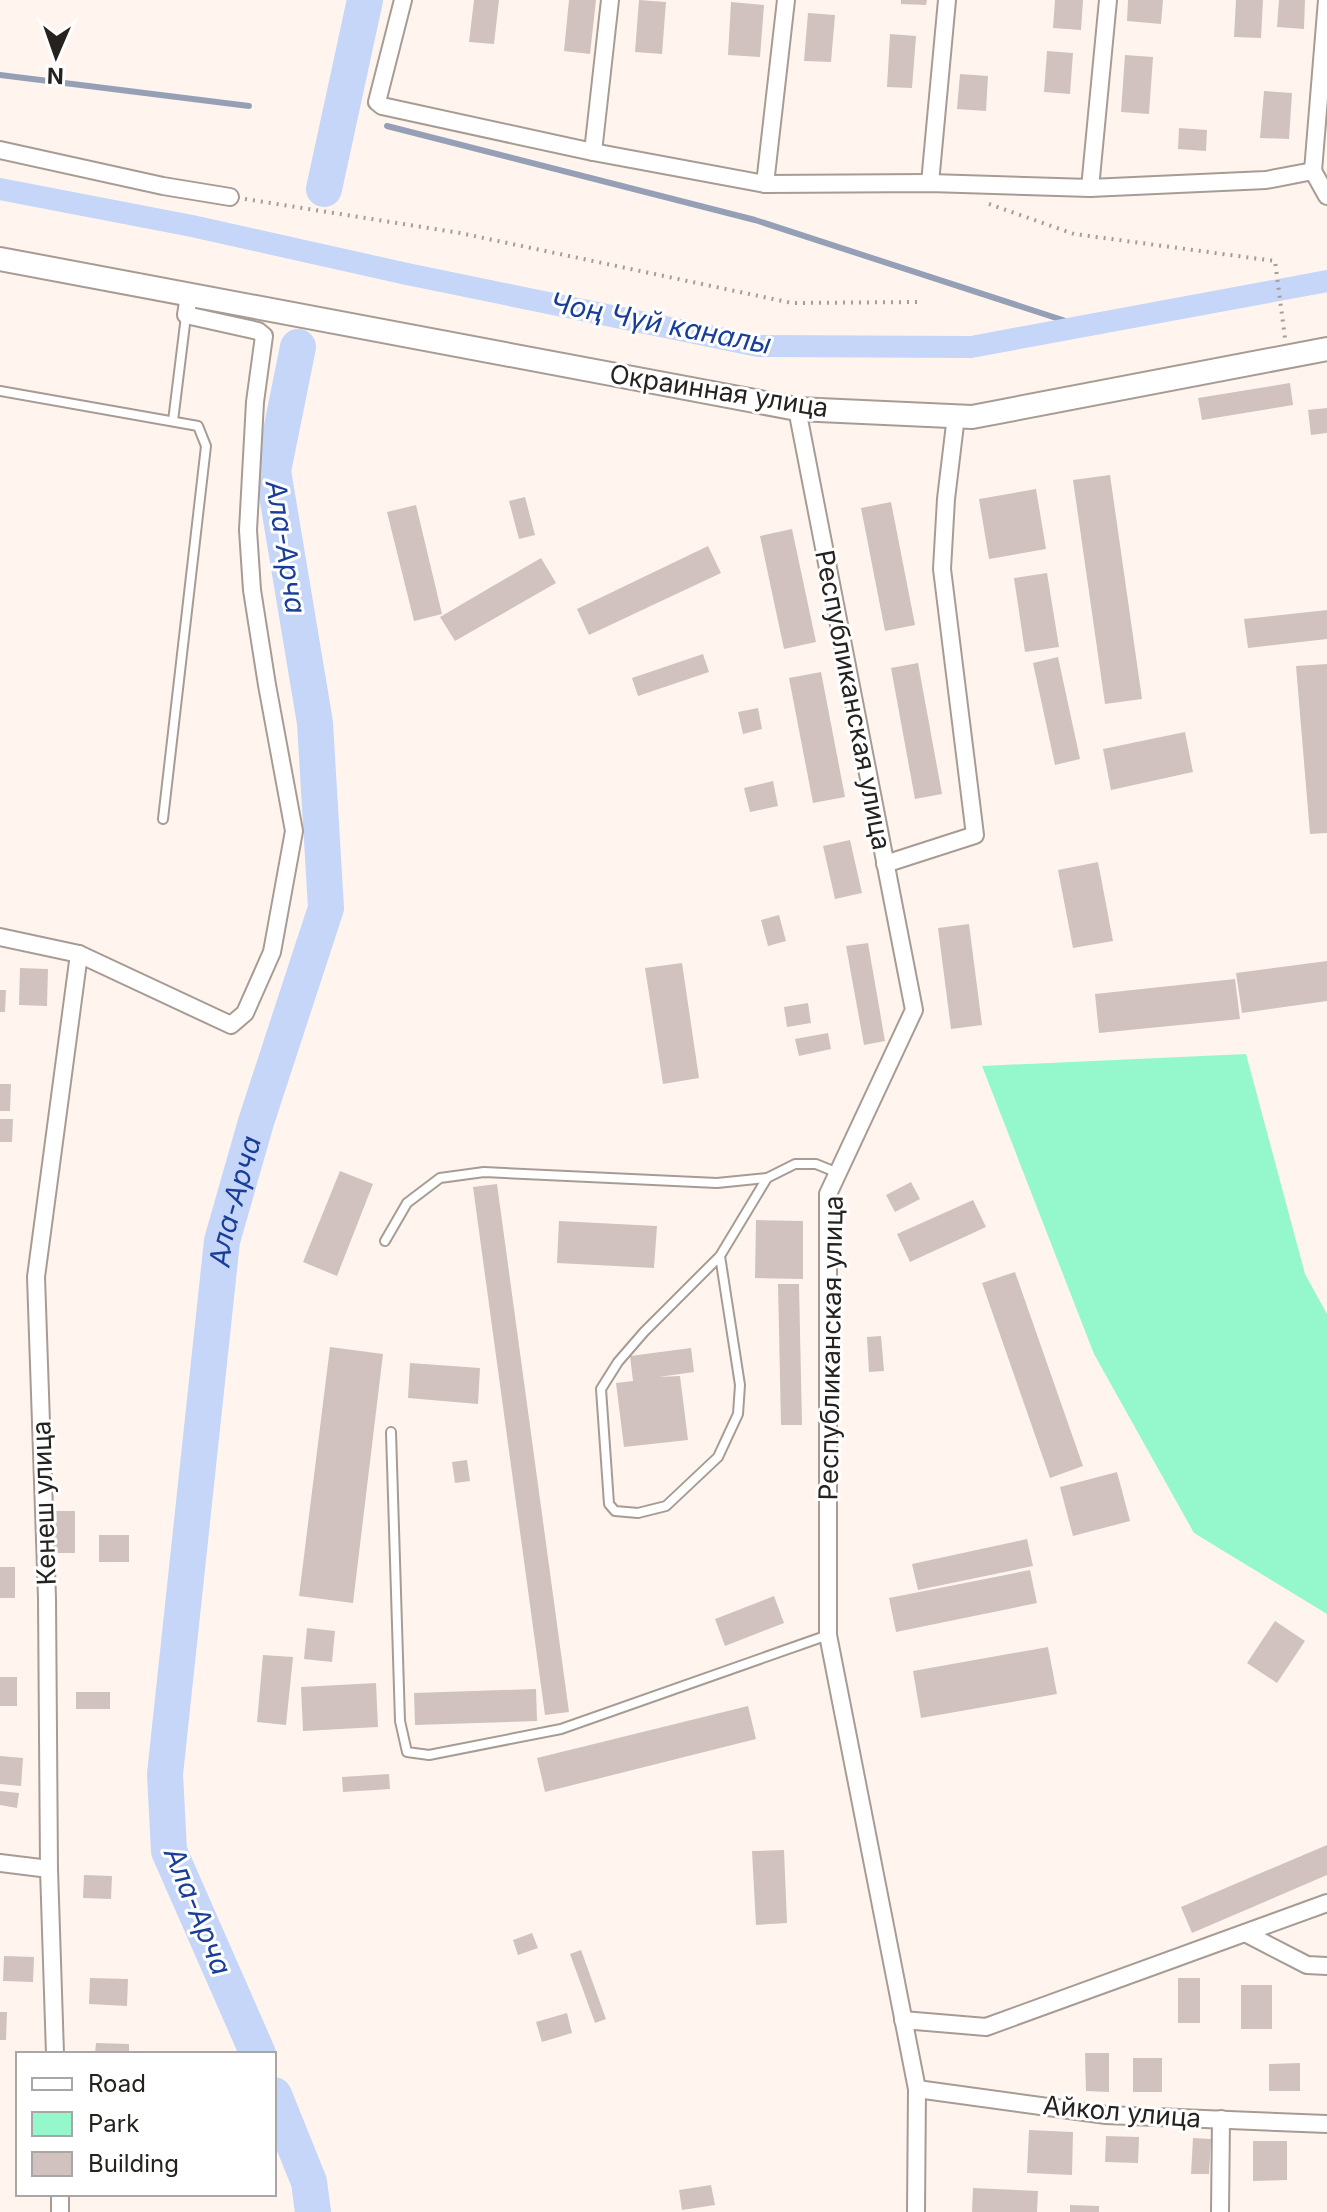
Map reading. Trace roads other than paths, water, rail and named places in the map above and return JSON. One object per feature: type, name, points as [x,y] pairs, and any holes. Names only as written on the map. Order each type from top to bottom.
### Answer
[{"type":"street","points":[[403,0],[377,102],[382,106],[593,152],[765,184],[930,183],[1090,188],[1266,180],[1313,171]]},
{"type":"street","points":[[593,152],[610,0]]},
{"type":"street","points":[[765,184],[786,0]]},
{"type":"street","points":[[930,183],[947,0]]},
{"type":"street","points":[[1090,188],[1108,0]]},
{"type":"street","points":[[1327,0],[1313,171],[1327,196]]},
{"type":"street","points":[[0,150],[163,186],[230,197]]},
{"type":"street","name":"Окраинная улица","points":[[0,259],[188,305],[349,325],[797,409],[972,417],[1327,349]]},
{"type":"street","points":[[0,937],[79,954],[231,1025],[245,1013],[272,952],[294,831],[264,672],[252,590],[248,530],[255,402],[264,336],[188,305]]},
{"type":"street","name":"Республиканская улица","points":[[797,409],[914,1010],[828,1194],[828,1635],[917,2089],[916,2212]]},
{"type":"street","points":[[885,864],[975,835],[942,569],[956,416]]},
{"type":"street","name":"Кенеш улица","points":[[55,2052],[49,1869],[47,1598],[36,1277],[79,954]]},
{"type":"street","points":[[0,1863],[49,1869]]},
{"type":"street","points":[[903,2020],[986,2027],[1327,1903]]},
{"type":"street","points":[[1245,1933],[1307,1965],[1327,1966]]},
{"type":"street","name":"Айкол улица","points":[[917,2089],[1106,2115],[1327,2124]]},
{"type":"street","points":[[1220,2212],[1221,2119]]},
{"type":"lane","points":[[173,421],[188,305]]},
{"type":"lane","points":[[0,391],[198,426],[206,446],[163,819]]},
{"type":"lane","points":[[385,1241],[407,1203],[440,1178],[484,1172],[717,1183],[767,1178],[795,1164],[816,1164],[838,1173]]},
{"type":"lane","points":[[720,1256],[740,1385],[738,1414],[718,1457],[666,1506],[638,1513],[615,1511],[609,1504],[601,1389],[618,1362],[644,1332],[720,1256],[767,1178]]},
{"type":"lane","points":[[391,1432],[400,1721],[407,1752],[429,1755],[561,1729],[828,1635]]},
{"type":"waterway","name":"Ала-Арча","points":[[324,189],[365,0]]},
{"type":"waterway","points":[[0,75],[249,106]]},
{"type":"waterway","points":[[387,126],[755,220],[1081,326]]},
{"type":"waterway","name":"Чоң Чүй каналы","points":[[0,189],[192,226],[758,346],[971,347],[1327,281]]},
{"type":"waterway","name":"Ала-Арча","points":[[257,2052],[169,1851],[165,1774],[222,1241],[256,1122],[326,908],[315,723],[273,471],[298,347]]},
{"type":"waterway","name":"Ала-Арча","points":[[276,2100],[309,2182],[313,2212]]}]
